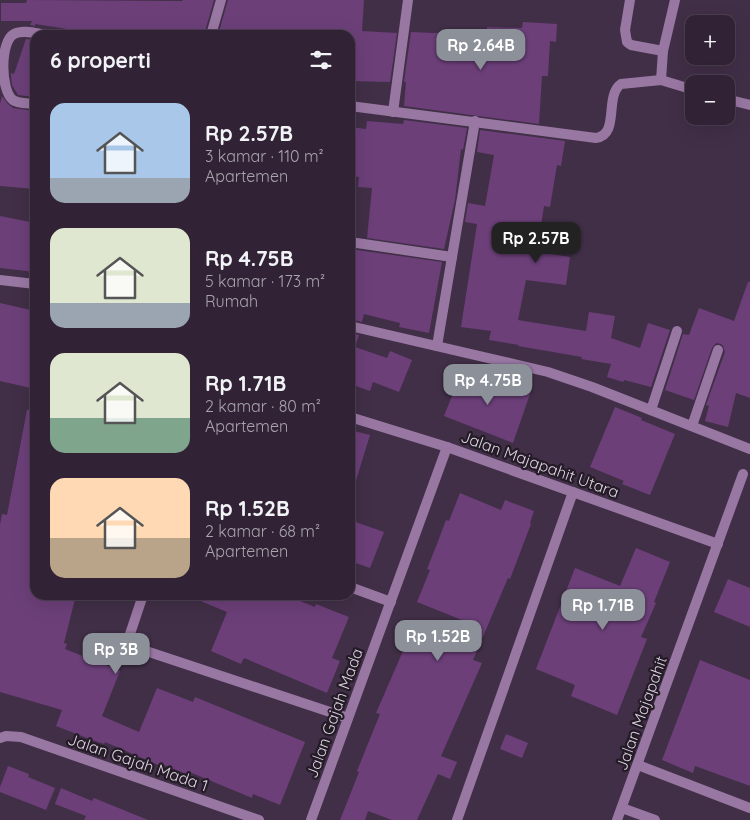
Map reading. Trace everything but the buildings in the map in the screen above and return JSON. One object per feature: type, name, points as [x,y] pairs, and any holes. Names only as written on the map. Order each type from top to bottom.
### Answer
[{"type":"street","points":[[212,30],[221,0]]},
{"type":"street","points":[[393,112],[408,0]]},
{"type":"street","points":[[630,0],[625,40],[631,45],[663,51]]},
{"type":"street","points":[[661,80],[663,51],[675,0]]},
{"type":"street","points":[[30,33],[15,34],[8,38],[4,48],[3,84],[6,94],[14,102],[30,104]]},
{"type":"street","points":[[355,107],[601,137],[608,131],[614,91],[617,86],[626,83],[661,80],[685,87]]},
{"type":"street","points":[[735,101],[750,105]]},
{"type":"street","points":[[437,346],[475,121]]},
{"type":"street","points":[[355,243],[452,257]]},
{"type":"street","points":[[0,280],[30,283]]},
{"type":"street","points":[[355,327],[548,372],[592,387],[750,449]]},
{"type":"street","points":[[651,410],[677,331]]},
{"type":"street","points":[[692,426],[718,350]]},
{"type":"street","name":"Jalan Majapahit Utara","points":[[355,419],[447,447],[718,544]]},
{"type":"street","name":"Jalan Gajah Mada","points":[[311,820],[447,447]]},
{"type":"street","name":"Jalan Majapahit","points":[[617,820],[743,474]]},
{"type":"street","points":[[457,820],[573,492]]},
{"type":"street","points":[[355,589],[391,602]]},
{"type":"street","points":[[141,600],[130,630],[130,642],[134,647],[348,718]]},
{"type":"street","name":"Jalan Gajah Mada 1","points":[[3,737],[21,737],[259,820]]},
{"type":"street","points":[[638,765],[750,808]]},
{"type":"street","points":[[622,808],[655,820]]}]
